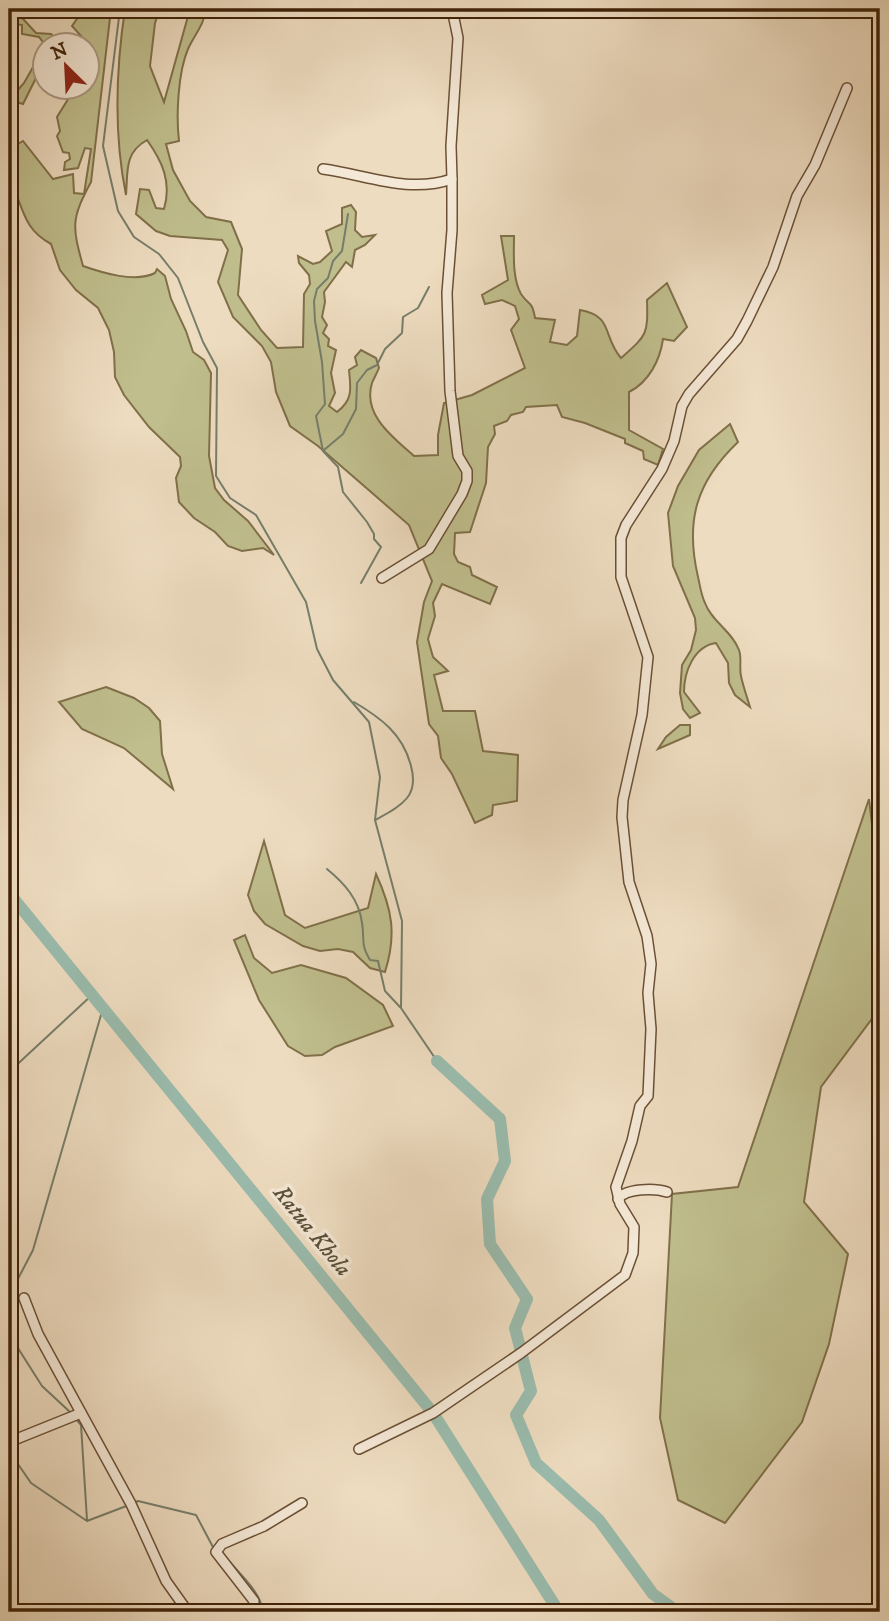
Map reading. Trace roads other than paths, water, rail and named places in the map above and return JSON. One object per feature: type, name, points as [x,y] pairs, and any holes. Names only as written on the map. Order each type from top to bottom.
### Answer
[{"type":"street","points":[[382,578],[429,549],[467,481],[467,471],[458,456],[450,391],[447,293],[452,230],[451,146],[457,28],[452,9]]},
{"type":"street","points":[[359,1449],[433,1413],[521,1353],[625,1275],[632,1253],[634,1227],[618,1199],[616,1187],[632,1141],[640,1106],[648,1096],[652,1042],[648,993],[651,964],[647,936],[629,882],[622,817],[625,787],[642,715],[648,657],[621,577],[621,538],[626,525],[663,469],[674,441],[682,406],[689,394],[737,339],[747,321],[773,267],[797,196],[815,165],[847,88]]},
{"type":"street","points":[[323,169],[408,186],[452,179]]},
{"type":"street","points":[[618,1199],[621,1194],[640,1190],[659,1189],[667,1192]]},
{"type":"street","points":[[24,1298],[38,1334],[131,1504],[166,1581],[188,1612]]},
{"type":"street","points":[[9,1442],[81,1413]]},
{"type":"street","points":[[253,1612],[254,1601],[216,1552],[222,1544],[264,1526],[302,1503]]},
{"type":"waterway","points":[[120,9],[103,146],[118,211],[134,237],[159,254],[178,278],[203,342],[217,368],[216,476],[230,498],[256,515],[306,602],[317,649],[333,680],[369,722],[380,777],[375,820],[402,921],[401,1008],[437,1061]]},
{"type":"waterway","points":[[348,214],[342,251],[333,261],[328,278],[317,289],[314,301],[325,404],[316,416],[323,451],[338,467],[343,492],[367,522],[374,539],[381,547],[361,583]]},
{"type":"waterway","points":[[324,450],[343,434],[356,409],[357,383],[367,370],[377,365],[385,349],[402,333],[403,317],[418,308],[429,287]]},
{"type":"waterway","points":[[354,702],[382,721],[397,736],[413,774],[413,786],[407,798],[375,820]]},
{"type":"waterway","points":[[327,869],[345,886],[358,906],[367,954],[370,960],[378,961],[385,991],[400,1007]]},
{"type":"waterway","name":"Ratua Khola","points":[[9,893],[433,1413],[559,1612]]},
{"type":"waterway","points":[[9,1072],[92,995]]},
{"type":"waterway","points":[[9,1296],[33,1250],[103,1008]]},
{"type":"waterway","points":[[437,1061],[500,1119],[505,1161],[487,1199],[490,1244],[527,1299],[515,1328],[531,1391],[516,1415],[536,1463],[599,1520],[653,1594],[678,1612]]},
{"type":"waterway","points":[[9,1334],[42,1386],[70,1412]]},
{"type":"waterway","points":[[76,1419],[81,1425],[87,1520]]},
{"type":"waterway","points":[[9,1451],[31,1483],[87,1521],[129,1505]]},
{"type":"waterway","points":[[134,1503],[138,1501],[196,1515],[214,1549]]},
{"type":"waterway","points":[[227,1559],[254,1590],[263,1612]]},
{"type":"waterway","points":[[875,1612],[880,1609]]}]
